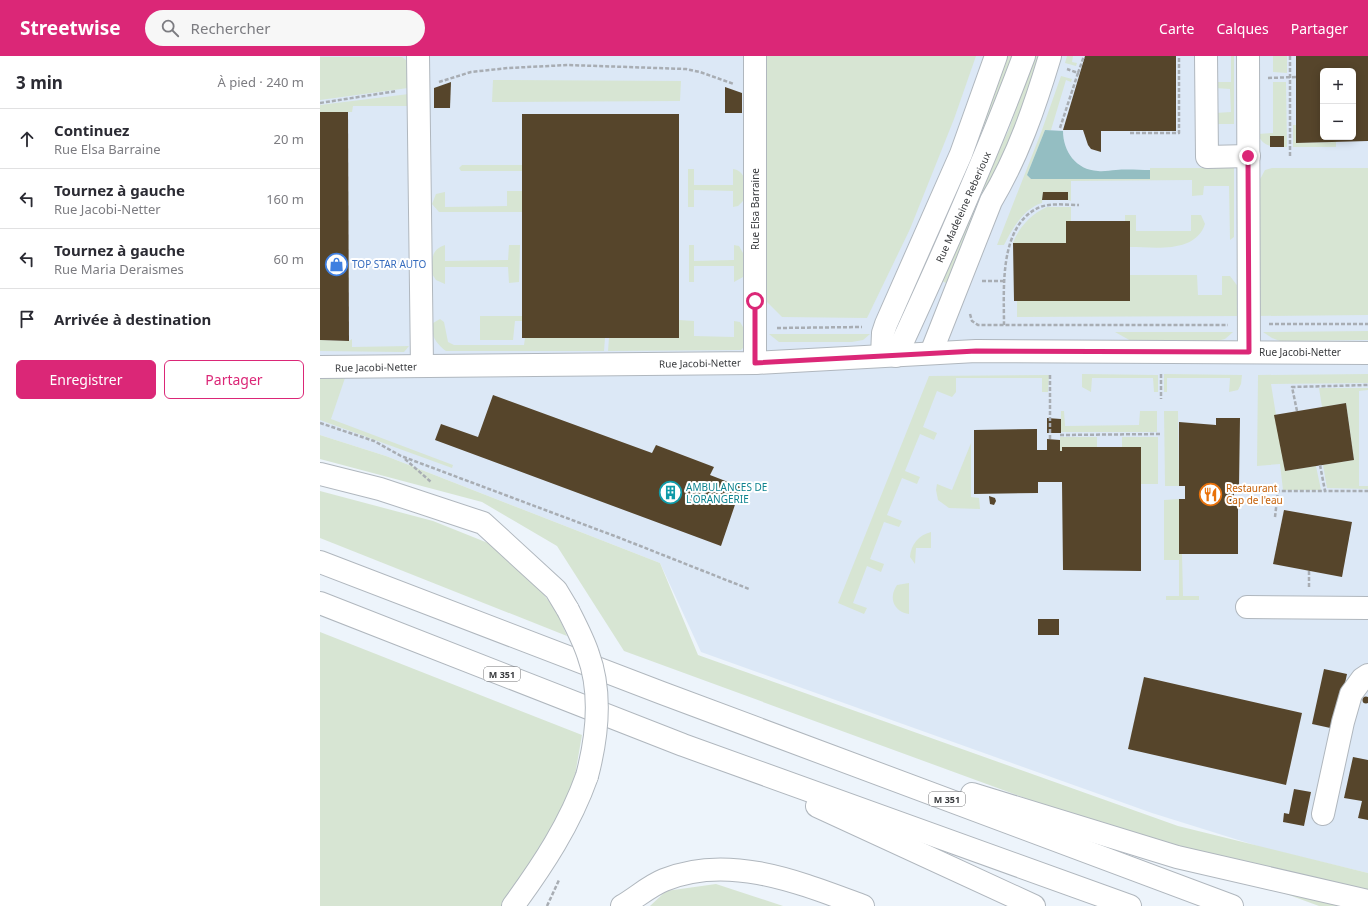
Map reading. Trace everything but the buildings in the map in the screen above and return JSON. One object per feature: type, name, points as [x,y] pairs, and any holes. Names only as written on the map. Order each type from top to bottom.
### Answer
[{"type":"main road","points":[[418,56],[422,366]]},
{"type":"main road","name":"Rue Elsa Barraine","points":[[755,56],[755,363]]},
{"type":"main road","points":[[889,356],[883,332],[961,154],[996,56]]},
{"type":"main road","name":"Rue Madeleine Reberioux","points":[[889,356],[930,284],[993,139],[1024,56]]},
{"type":"main road","points":[[1206,56],[1207,157],[1248,156]]},
{"type":"main road","points":[[1248,56],[1249,352]]},
{"type":"main road","points":[[931,353],[991,201],[1003,180],[1036,101],[1058,62]]},
{"type":"main road","name":"Rue Jacobi-Netter","points":[[320,368],[755,363],[976,351],[1368,353]]},
{"type":"main road","points":[[320,474],[380,489],[483,523],[556,590],[568,610],[589,655],[594,677],[596,704],[592,756],[587,776],[575,809],[546,860],[514,906]]},
{"type":"main road","name":"M 351","points":[[320,562],[662,693],[1232,906]]},
{"type":"main road","name":"M 351","points":[[320,603],[683,745],[1130,906]]},
{"type":"main road","points":[[1248,607],[1368,608]]},
{"type":"main road","points":[[1323,814],[1343,722],[1351,694],[1362,679],[1368,675]]},
{"type":"main road","points":[[662,693],[1122,841],[1177,857],[1368,901]]},
{"type":"main road","points":[[683,745],[1034,906]]},
{"type":"main road","points":[[622,906],[662,881],[678,875],[704,871],[743,871],[772,876],[808,886],[863,906]]},
{"type":"path","points":[[1060,128],[1084,56]]},
{"type":"path","points":[[1130,132],[1179,133],[1179,56]]},
{"type":"path","points":[[1290,56],[1290,157]]},
{"type":"path","points":[[1058,62],[1078,73]]},
{"type":"path","points":[[320,103],[418,88],[471,72],[584,66],[686,69],[700,72],[755,92]]},
{"type":"path","points":[[1248,78],[1296,77]]},
{"type":"path","points":[[1004,325],[1004,280],[1009,244],[1024,219],[1036,209],[1048,205],[1079,205]]},
{"type":"path","points":[[979,281],[1004,280]]},
{"type":"path","points":[[1267,324],[1368,324]]},
{"type":"path","points":[[978,325],[1230,325]]},
{"type":"path","points":[[755,328],[870,327]]},
{"type":"path","points":[[1161,372],[1161,399]]},
{"type":"path","points":[[1050,373],[1050,439]]},
{"type":"path","points":[[1297,411],[1292,387],[1368,386]]},
{"type":"path","points":[[320,423],[374,442],[401,456],[620,538],[749,589]]},
{"type":"path","points":[[1060,435],[1161,434]]},
{"type":"path","points":[[1320,465],[1325,491]]},
{"type":"path","points":[[1275,517],[1278,491],[1368,491]]},
{"type":"shaded area","points":[[320,56],[1368,56],[1368,873],[1264,848],[1152,813],[701,652],[660,563],[386,456],[320,435]]},
{"type":"green space","points":[[767,56],[976,56],[954,119],[910,229],[867,318],[782,317],[767,302]]},
{"type":"green space","points":[[1001,56],[1014,56],[967,169],[921,271],[917,269]]},
{"type":"green space","points":[[1035,56],[1044,56],[1018,132],[988,188],[946,283],[940,280],[1009,129]]},
{"type":"green space","points":[[1067,56],[1073,56],[1072,62],[1077,63],[1076,66],[1065,63]]},
{"type":"green space","points":[[1231,56],[1234,56],[1234,124],[1215,124],[1215,113],[1231,112],[1230,89],[1215,88],[1215,82],[1231,82]]},
{"type":"green space","points":[[1273,56],[1287,56],[1287,73],[1273,72]]},
{"type":"green space","points":[[320,57],[402,57],[407,61],[408,88],[320,100]]},
{"type":"green space","points":[[1061,76],[1072,79],[1071,82],[1066,80],[1051,130],[1045,130],[1027,175],[1031,179],[1150,179],[1150,168],[1234,168],[1234,237],[1230,240],[1229,186],[1204,186],[1203,195],[1192,196],[1192,180],[1071,181],[1071,201],[1068,200],[1068,192],[1043,192],[1042,203],[1024,214],[1004,245],[997,245],[1042,130]]},
{"type":"green space","points":[[493,80],[681,81],[680,101],[492,102]]},
{"type":"green space","points":[[1273,82],[1286,82],[1287,147],[1270,146],[1260,139],[1258,134],[1273,133]]},
{"type":"green space","points":[[409,94],[409,106],[353,106],[352,112],[320,112],[320,105]]},
{"type":"green space","points":[[1293,125],[1296,125],[1297,143],[1336,142],[1336,147],[1293,147]]},
{"type":"green space","points":[[462,165],[522,165],[522,171],[461,171],[459,168]]},
{"type":"green space","points":[[1272,168],[1368,168],[1368,315],[1258,316],[1258,183],[1265,170]]},
{"type":"green space","points":[[688,169],[694,169],[694,185],[733,185],[733,169],[738,170],[744,177],[745,182],[743,201],[738,206],[733,207],[733,191],[694,190],[694,207],[688,207]]},
{"type":"green space","points":[[507,191],[522,191],[522,212],[439,212],[432,204],[436,194],[445,192],[445,207],[507,206]]},
{"type":"green space","points":[[1047,207],[1071,207],[1071,221],[1066,243],[1013,243],[1022,226],[1036,213]]},
{"type":"green space","points":[[1125,215],[1136,215],[1136,231],[1191,231],[1191,215],[1201,215],[1205,224],[1200,234],[1183,244],[1162,248],[1130,247],[1130,221],[1125,221]]},
{"type":"green space","points":[[445,245],[445,261],[508,260],[509,245],[520,245],[519,282],[509,283],[508,267],[445,267],[445,284],[436,280],[432,274],[433,256],[440,247]]},
{"type":"green space","points":[[689,245],[694,245],[694,261],[734,260],[734,245],[739,246],[743,253],[743,277],[734,282],[734,266],[694,266],[694,282],[689,282]]},
{"type":"green space","points":[[1130,275],[1197,275],[1198,295],[1222,295],[1222,276],[1230,276],[1239,288],[1239,316],[1017,317],[1017,301],[1130,301]]},
{"type":"green space","points":[[480,316],[522,316],[522,321],[515,321],[513,340],[480,340]]},
{"type":"green space","points":[[440,319],[444,322],[448,342],[454,345],[524,345],[525,338],[605,338],[604,351],[446,351],[437,342],[432,332],[433,323]]},
{"type":"green space","points":[[679,320],[694,321],[694,336],[734,337],[734,321],[740,322],[743,327],[743,348],[741,350],[608,351],[609,338],[679,338]]},
{"type":"green space","points":[[1368,331],[1368,340],[1280,341],[1263,332]]},
{"type":"green space","points":[[1115,332],[1233,332],[1225,339],[1217,341],[1133,342]]},
{"type":"green space","points":[[769,334],[870,334],[863,340],[852,342],[779,342]]},
{"type":"green space","points":[[352,339],[352,347],[409,346],[404,352],[320,351],[320,340],[349,341]]},
{"type":"green space","points":[[1082,374],[1158,375],[1158,392],[1154,392],[1153,378],[1092,378],[1091,392],[1082,387]]},
{"type":"green space","points":[[1164,374],[1242,375],[1241,384],[1238,390],[1229,392],[1230,378],[1167,378],[1167,392],[1164,392]]},
{"type":"green space","points":[[1368,374],[1368,383],[1271,384],[1285,471],[1316,466],[1321,490],[1283,490],[1280,464],[1257,466],[1258,375]]},
{"type":"green space","points":[[1049,375],[1048,392],[1042,392],[1042,378],[956,378],[956,392],[952,397],[937,391],[923,427],[937,433],[934,440],[920,434],[905,471],[920,477],[917,484],[902,478],[887,515],[902,521],[899,527],[884,522],[870,559],[884,564],[881,572],[867,566],[853,603],[867,608],[864,614],[838,603],[929,376]]},
{"type":"green space","points":[[320,378],[345,378],[331,419],[453,465],[452,468],[320,420]]},
{"type":"green space","points":[[1319,388],[1368,388],[1368,390],[1359,391],[1359,486],[1368,486],[1368,489],[1327,488],[1323,465],[1354,460],[1346,403],[1322,407]]},
{"type":"green space","points":[[1061,411],[1064,411],[1065,426],[1139,425],[1140,411],[1157,411],[1157,432],[1061,432]]},
{"type":"green space","points":[[1164,411],[1178,411],[1179,486],[1165,486]]},
{"type":"green space","points":[[320,435],[386,456],[660,563],[698,655],[1178,826],[1368,873],[1368,906],[1319,906],[624,651],[557,546],[482,502],[320,459]]},
{"type":"green space","points":[[1060,437],[1097,437],[1097,447],[1062,447],[1062,451],[1060,451]]},
{"type":"green space","points":[[1122,437],[1158,437],[1158,484],[1141,484],[1141,447],[1122,447]]},
{"type":"green space","points":[[971,443],[971,497],[979,498],[980,509],[949,508],[938,500],[936,490],[937,484],[952,490]]},
{"type":"green space","points":[[320,491],[433,521],[488,543],[532,580],[556,610],[567,636],[320,538]]},
{"type":"green space","points":[[1179,499],[1179,554],[1182,554],[1183,596],[1199,596],[1199,600],[1166,600],[1166,596],[1179,596],[1179,560],[1164,560],[1164,500]]},
{"type":"green space","points":[[931,532],[931,548],[916,548],[915,564],[910,557],[914,544],[923,535]]},
{"type":"green space","points":[[909,583],[909,614],[904,613],[896,607],[894,604],[893,595],[897,585]]},
{"type":"green space","points":[[320,632],[582,735],[575,775],[564,814],[505,906],[320,906]]},
{"type":"green space","points":[[716,884],[783,906],[650,906],[666,891]]},
{"type":"water","points":[[1045,130],[1063,131],[1065,146],[1068,152],[1077,163],[1083,167],[1090,170],[1100,171],[1150,170],[1150,179],[1031,179],[1027,175]]},
{"type":"place","name":"TOP STAR AUTO","points":[[336,264]]},
{"type":"place","name":"AMBULANCES DE L'ORANGERIE","points":[[671,493]]},
{"type":"place","name":"Restaurant Cap de l'eau","points":[[1210,494]]},
{"type":"route","points":[[755,301],[755,363],[976,351],[1249,352],[1248,156]]}]
